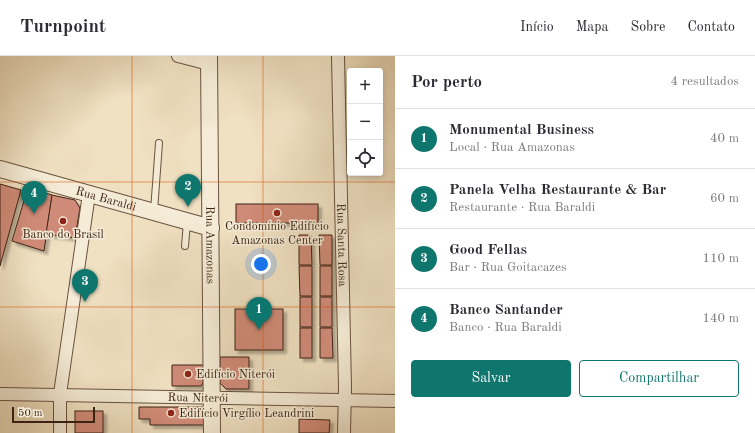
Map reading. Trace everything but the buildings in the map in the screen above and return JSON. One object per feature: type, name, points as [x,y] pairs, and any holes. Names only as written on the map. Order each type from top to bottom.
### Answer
[{"type":"street","points":[[178,56],[209,60]]},
{"type":"street","name":"Rua Santa Rosa","points":[[338,56],[344,433]]},
{"type":"street","name":"Rua Amazonas","points":[[209,60],[212,433]]},
{"type":"street","name":"Rua Baraldi","points":[[0,169],[211,228]]},
{"type":"street","points":[[60,433],[60,394],[88,194]]},
{"type":"street","name":"Rua Niterói","points":[[0,394],[395,400]]},
{"type":"lane","points":[[154,212],[159,143]]},
{"type":"lane","points":[[184,246],[187,222]]},
{"type":"place","name":"Panela Velha Restaurante & Bar","points":[[188,207]]},
{"type":"place","name":"Condomínio Edifício Amazonas Center","points":[[277,213]]},
{"type":"place","name":"Banco Santander","points":[[34,214]]},
{"type":"place","name":"Banco do Brasil","points":[[63,221]]},
{"type":"place","name":"Good Fellas","points":[[85,302]]},
{"type":"place","name":"Monumental Business","points":[[259,330]]},
{"type":"place","name":"Edifício Niterói","points":[[188,374]]},
{"type":"place","name":"Edifício Virgílio Leandrini","points":[[171,413]]}]
